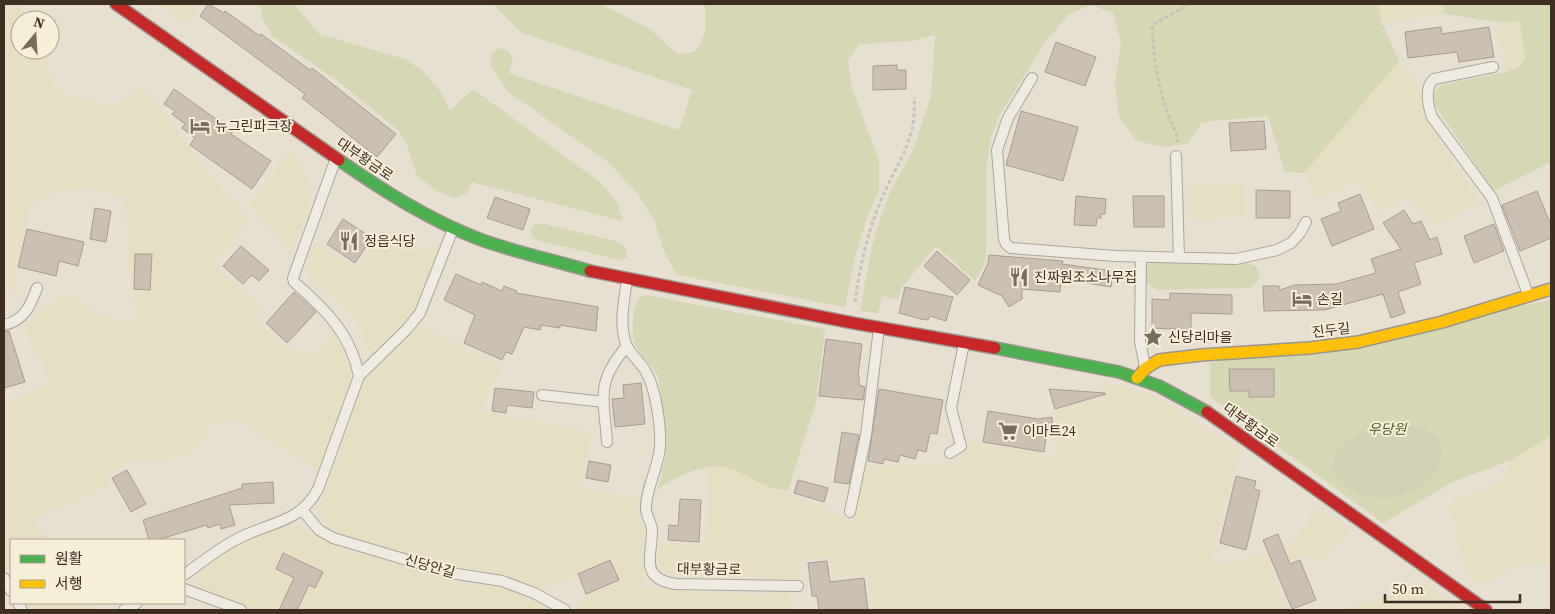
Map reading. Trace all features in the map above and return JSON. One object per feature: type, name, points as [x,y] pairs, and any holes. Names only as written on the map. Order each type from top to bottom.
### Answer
[{"type":"main road","name":"대부황금로","points":[[116,4],[336,157],[398,198],[453,228],[514,250],[627,280],[1078,363],[1137,378],[1187,399],[1486,610]]},
{"type":"main road","name":"진두길","points":[[1137,378],[1146,368],[1159,360],[1176,357],[1329,346],[1374,339],[1469,316],[1551,289]]},
{"type":"lane","points":[[1493,67],[1434,79],[1430,82],[1428,89],[1429,110],[1432,117],[1492,198],[1529,296]]},
{"type":"lane","points":[[1032,78],[1008,118],[997,150],[1006,244],[1020,250],[1141,257],[1236,258],[1257,256],[1277,250],[1291,243],[1300,233],[1306,222]]},
{"type":"lane","points":[[1176,156],[1179,258]]},
{"type":"lane","points":[[336,157],[292,278],[334,319],[351,349],[358,376]]},
{"type":"lane","points":[[185,573],[238,538],[303,511],[311,502],[318,489],[358,376],[407,329],[420,313],[453,228]]},
{"type":"lane","points":[[1141,257],[1140,341],[1146,368]]},
{"type":"lane","name":"대부황금로","points":[[627,280],[623,329],[627,346],[646,371],[652,385],[657,416],[659,455],[646,509],[652,529],[649,556],[650,568],[654,576],[662,582],[674,584],[798,586]]},
{"type":"lane","points":[[4,325],[24,315],[30,308],[37,288]]},
{"type":"lane","points":[[850,512],[866,435],[880,327]]},
{"type":"lane","points":[[950,453],[961,446],[951,408],[964,342]]},
{"type":"lane","points":[[607,442],[602,388],[608,373],[627,346]]},
{"type":"lane","points":[[542,395],[604,402]]},
{"type":"lane","name":"신당안길","points":[[303,511],[319,530],[333,538],[451,574],[502,581],[534,593],[565,610]]},
{"type":"lane","points":[[4,578],[10,589]]},
{"type":"lane","points":[[185,589],[241,610]]},
{"type":"lane","points":[[124,610],[135,604]]},
{"type":"path","points":[[1176,156],[1178,138],[1165,110],[1153,54],[1152,25],[1190,4]]},
{"type":"path","points":[[853,323],[857,287],[872,227],[885,191],[901,162],[913,132],[914,97]]},
{"type":"shaded area","points":[[4,4],[22,4],[24,10],[10,10],[10,60],[47,60],[51,78],[59,90],[73,98],[111,105],[126,98],[139,85],[161,106],[181,138],[249,219],[214,265],[259,304],[258,322],[286,348],[315,355],[330,335],[339,343],[350,364],[352,378],[318,471],[241,422],[225,420],[209,427],[204,442],[190,454],[155,461],[133,461],[107,475],[109,486],[36,519],[36,523],[47,539],[10,539],[10,579],[4,569],[4,405],[49,381],[24,325],[58,298],[67,295],[97,313],[137,325],[130,279],[124,197],[85,189],[59,191],[35,202],[26,222],[16,263],[14,291],[7,294],[6,317],[4,318]]},
{"type":"shaded area","points":[[158,4],[201,4],[187,24]]},
{"type":"shaded area","points":[[1378,4],[1442,4],[1444,14],[1382,23]]},
{"type":"shaded area","points":[[1521,21],[1525,57],[1521,66],[1506,72],[1496,22]]},
{"type":"shaded area","points":[[1399,61],[1419,85],[1423,114],[1480,203],[1433,225],[1406,197],[1381,213],[1357,180],[1319,199],[1304,173]]},
{"type":"shaded area","points":[[288,151],[296,155],[306,172],[311,193],[307,218],[300,234],[289,250],[249,206]]},
{"type":"shaded area","points":[[1244,182],[1245,217],[1190,219],[1189,184]]},
{"type":"shaded area","points":[[381,232],[420,249],[430,249],[435,245],[440,252],[411,317],[374,355],[366,350],[363,330],[354,318],[313,280],[306,268],[308,256],[315,242],[357,268]]},
{"type":"shaded area","points":[[419,325],[503,366],[481,411],[591,432],[581,489],[638,498],[639,521],[644,531],[641,551],[645,587],[758,595],[782,590],[789,593],[792,599],[790,610],[576,610],[586,594],[619,580],[610,561],[538,590],[488,571],[439,565],[347,537],[329,528],[322,520],[319,512],[364,379],[372,369]]},
{"type":"shaded area","points":[[1102,381],[1142,392],[1174,408],[1240,451],[1210,560],[1215,565],[1262,554],[1295,539],[1317,507],[1350,531],[1318,563],[1311,554],[1271,567],[1285,610],[872,610],[870,574],[833,578],[829,557],[802,560],[797,579],[666,573],[658,562],[659,542],[706,545],[709,505],[707,467],[729,468],[764,485],[788,491],[792,497],[821,504],[839,517],[853,520],[867,462],[874,466],[959,463],[967,441],[1056,456],[1055,412],[1100,398]]},
{"type":"shaded area","points":[[1551,436],[1551,563],[1517,566],[1490,582],[1473,582],[1466,575],[1450,506],[1456,499],[1500,483],[1511,460]]},
{"type":"shaded area","points":[[291,524],[300,525],[332,544],[353,552],[415,567],[464,584],[495,586],[517,592],[536,599],[556,610],[250,610],[204,590],[196,583],[199,573],[229,549],[267,531]]},
{"type":"shaded area","points":[[1426,584],[1464,610],[1341,610]]},
{"type":"shaded area","points":[[24,604],[92,604],[96,610],[27,610]]},
{"type":"green space","points":[[260,4],[294,4],[319,34],[405,59],[422,70],[440,91],[450,110],[473,89],[600,182],[618,204],[623,221],[471,182],[467,193],[455,198],[438,192],[417,176],[406,142],[398,130],[339,82],[272,36],[262,17]]},
{"type":"green space","points":[[493,4],[601,4],[650,29],[678,55],[696,51],[706,31],[705,4],[1378,4],[1382,23],[1399,61],[1304,173],[1285,172],[1268,116],[1202,122],[1187,144],[1164,147],[1137,141],[1119,117],[1115,81],[1121,43],[1113,13],[1091,5],[1069,14],[1047,40],[998,118],[990,140],[986,173],[986,261],[975,281],[936,246],[902,287],[898,300],[882,296],[878,313],[860,311],[871,250],[890,192],[914,148],[931,96],[935,35],[912,41],[859,44],[848,60],[852,88],[879,160],[879,191],[867,217],[854,261],[845,307],[677,275],[663,249],[655,222],[637,193],[608,162],[507,91],[491,65],[492,52],[500,48],[508,51],[513,59],[509,73],[679,130],[692,90],[522,33]]},
{"type":"green space","points":[[1442,4],[1551,4],[1551,162],[1493,191],[1435,105],[1434,92],[1441,85],[1506,72],[1521,66],[1525,57],[1520,21],[1496,22],[1444,14]]},
{"type":"green space","points":[[535,224],[545,224],[619,242],[626,248],[627,257],[620,260],[540,241],[532,237],[531,230]]},
{"type":"green space","points":[[1151,263],[1247,263],[1256,266],[1260,275],[1258,281],[1250,288],[1159,290],[1148,284],[1146,278],[1145,266]]},
{"type":"green space","points":[[645,295],[825,329],[817,398],[788,491],[765,485],[735,471],[718,466],[686,473],[657,490],[664,466],[666,445],[659,382],[654,370],[639,352],[633,332],[633,317],[637,303],[640,297]]},
{"type":"green space","name":"우당원","points":[[1551,300],[1551,436],[1511,460],[1453,482],[1383,523],[1210,397],[1210,363]]},
{"type":"green space","points":[[1409,426],[1427,431],[1440,443],[1442,457],[1435,473],[1421,486],[1402,495],[1379,498],[1355,491],[1332,473],[1336,453],[1351,439],[1379,429]]},
{"type":"building","points":[[208,4],[224,13],[225,11],[260,36],[261,34],[310,70],[312,68],[396,134],[377,157],[302,98],[305,94],[200,16]]},
{"type":"building","points":[[1441,27],[1442,34],[1489,27],[1494,57],[1459,62],[1457,52],[1408,58],[1405,32]]},
{"type":"building","points":[[1056,42],[1096,57],[1085,86],[1045,72]]},
{"type":"building","points":[[897,65],[897,70],[906,70],[906,89],[873,90],[873,66]]},
{"type":"building","points":[[174,89],[233,131],[231,134],[271,161],[252,189],[190,145],[195,138],[182,128],[185,124],[172,114],[175,111],[164,104]]},
{"type":"building","points":[[1021,111],[1078,127],[1063,181],[1006,165]]},
{"type":"building","points":[[1264,121],[1266,149],[1231,151],[1229,123]]},
{"type":"building","points":[[1256,190],[1290,191],[1290,218],[1256,218]]},
{"type":"building","points":[[1537,191],[1551,225],[1551,238],[1520,251],[1502,205]]},
{"type":"building","points":[[1360,194],[1374,229],[1332,246],[1321,219],[1341,211],[1338,203]]},
{"type":"building","points":[[1076,196],[1106,199],[1105,214],[1101,214],[1101,218],[1097,218],[1096,226],[1074,225]]},
{"type":"building","points":[[1133,196],[1164,196],[1164,227],[1134,227]]},
{"type":"building","points":[[495,197],[530,209],[523,230],[487,218]]},
{"type":"building","points":[[95,208],[111,211],[106,242],[90,239]]},
{"type":"building","points":[[1404,210],[1413,224],[1421,221],[1430,240],[1437,237],[1442,254],[1414,263],[1421,284],[1398,292],[1405,313],[1391,318],[1383,294],[1324,310],[1264,311],[1263,286],[1279,286],[1280,290],[1295,285],[1336,284],[1376,273],[1371,259],[1401,249],[1383,223]]},
{"type":"building","points":[[343,219],[372,238],[355,263],[327,244]]},
{"type":"building","points":[[1494,224],[1504,251],[1474,263],[1464,236]]},
{"type":"building","points":[[27,229],[84,242],[78,266],[59,261],[56,276],[18,267]]},
{"type":"building","points":[[241,246],[269,270],[259,281],[252,275],[243,284],[223,266]]},
{"type":"building","points":[[937,251],[970,280],[957,295],[924,266]]},
{"type":"building","points":[[135,254],[152,254],[150,290],[134,289]]},
{"type":"building","points":[[989,255],[1063,261],[1062,264],[1113,271],[1111,287],[1061,279],[1060,292],[1022,289],[1022,299],[1009,307],[1002,296],[978,285],[988,263]]},
{"type":"building","points":[[456,274],[481,285],[482,282],[502,291],[504,286],[517,291],[516,293],[598,307],[596,331],[560,325],[560,328],[541,325],[540,330],[524,327],[512,354],[506,352],[502,360],[464,343],[475,315],[444,300]]},
{"type":"building","points":[[905,287],[953,297],[946,321],[930,316],[928,320],[899,313]]},
{"type":"building","points":[[294,292],[316,312],[287,343],[266,323]]},
{"type":"building","points":[[1170,293],[1232,295],[1232,314],[1191,313],[1191,330],[1152,328],[1152,299],[1170,300]]},
{"type":"building","points":[[9,331],[25,382],[4,388],[4,332]]},
{"type":"building","points":[[826,339],[862,344],[858,375],[859,385],[865,387],[863,400],[819,396]]},
{"type":"building","points":[[1229,369],[1274,369],[1274,397],[1249,397],[1249,391],[1230,391]]},
{"type":"building","points":[[641,383],[645,424],[615,427],[612,399],[624,398],[623,385]]},
{"type":"building","points":[[495,388],[534,392],[532,408],[507,405],[506,413],[492,411]]},
{"type":"building","points":[[879,389],[943,400],[937,434],[930,433],[926,452],[918,450],[915,459],[900,455],[898,462],[884,459],[883,464],[868,461]]},
{"type":"building","points":[[1049,389],[1105,393],[1106,394],[1055,409]]},
{"type":"building","points":[[988,411],[1038,419],[1052,417],[1053,431],[1047,432],[1044,452],[983,442]]},
{"type":"building","points":[[842,432],[859,435],[849,484],[834,482]]},
{"type":"building","points":[[589,461],[611,465],[608,482],[586,478]]},
{"type":"building","points":[[127,470],[146,504],[131,512],[112,478]]},
{"type":"building","points":[[1236,476],[1256,481],[1254,489],[1260,491],[1246,550],[1220,543]]},
{"type":"building","points":[[798,480],[828,488],[824,502],[794,493]]},
{"type":"building","points":[[273,482],[274,503],[229,505],[235,525],[221,529],[220,524],[208,528],[207,525],[160,539],[149,539],[143,520],[242,488],[242,484]]},
{"type":"building","points":[[680,499],[701,500],[699,542],[668,540],[669,525],[678,526]]},
{"type":"building","points":[[1278,534],[1290,564],[1300,560],[1316,600],[1292,609],[1263,540]]},
{"type":"building","points":[[283,553],[323,572],[315,588],[309,585],[297,610],[279,610],[294,578],[276,569]]},
{"type":"building","points":[[610,560],[619,580],[586,594],[578,574]]},
{"type":"building","points":[[827,561],[830,582],[864,578],[868,610],[819,610],[817,596],[812,596],[808,563]]},
{"type":"traffic: fast","points":[[339,160],[406,204],[460,231],[506,248],[590,271]]},
{"type":"traffic: fast","points":[[995,348],[1119,372],[1159,386],[1207,412]]},
{"type":"traffic: slow","points":[[1137,378],[1146,368],[1159,360],[1201,355],[1309,348],[1358,342],[1442,322],[1551,289]]},
{"type":"traffic: jam","points":[[116,4],[339,160]]},
{"type":"traffic: jam","points":[[590,271],[853,323],[995,348]]},
{"type":"traffic: jam","points":[[1207,412],[1486,610]]},
{"type":"place","name":"뉴그린파크장","points":[[200,126]]},
{"type":"place","name":"정읍식당","points":[[349,241]]},
{"type":"place","name":"진짜원조소나무집","points":[[1019,277]]},
{"type":"place","name":"손길","points":[[1302,299]]},
{"type":"place","name":"신당리마을","points":[[1153,337]]},
{"type":"place","name":"이마트24","points":[[1008,431]]}]
